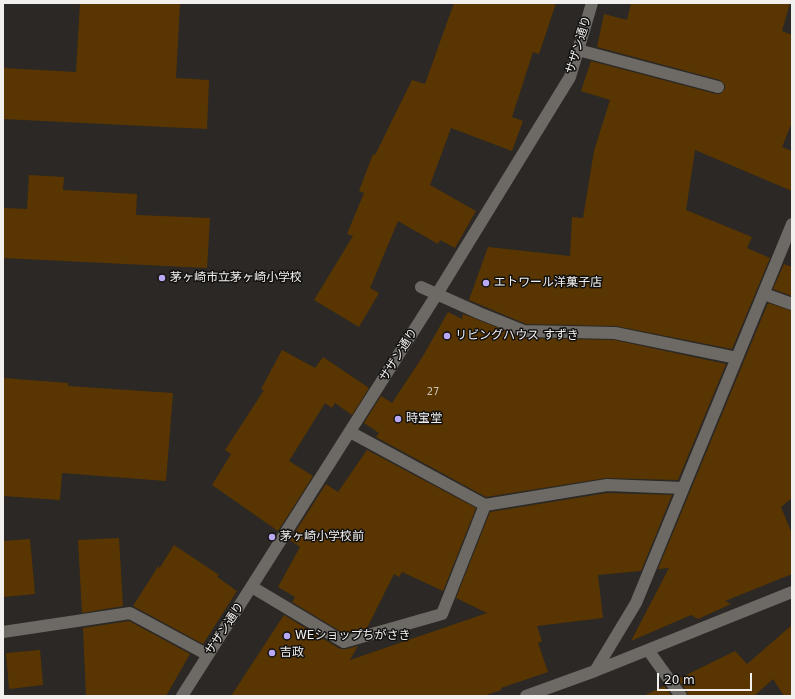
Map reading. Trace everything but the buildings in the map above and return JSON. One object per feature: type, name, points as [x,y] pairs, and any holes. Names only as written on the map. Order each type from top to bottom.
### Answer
[{"type":"street","name":"サザン通り","points":[[182,696],[437,294],[570,77],[592,3]]},
{"type":"street","points":[[578,50],[718,87]]},
{"type":"street","points":[[595,671],[636,603],[792,224]]},
{"type":"street","points":[[421,287],[524,331],[615,333],[737,358]]},
{"type":"street","points":[[764,294],[792,304]]},
{"type":"street","points":[[350,432],[485,505],[607,485],[683,488]]},
{"type":"street","points":[[252,587],[344,642],[442,614],[485,505]]},
{"type":"street","points":[[526,696],[595,671],[792,592]]},
{"type":"street","points":[[3,632],[130,613],[208,655]]},
{"type":"street","points":[[648,650],[682,696]]},
{"type":"place","name":"茅ヶ崎市立茅ヶ崎小学校","points":[[162,278]]},
{"type":"place","name":"エトワール洋菓子店","points":[[486,283]]},
{"type":"place","name":"リビングハウス すずき","points":[[447,336]]},
{"type":"place","name":"時宝堂","points":[[398,419]]},
{"type":"place","name":"茅ヶ崎小学校前","points":[[272,537]]},
{"type":"place","name":"WEショップちがさき","points":[[287,636]]},
{"type":"place","name":"吉政","points":[[272,653]]}]
